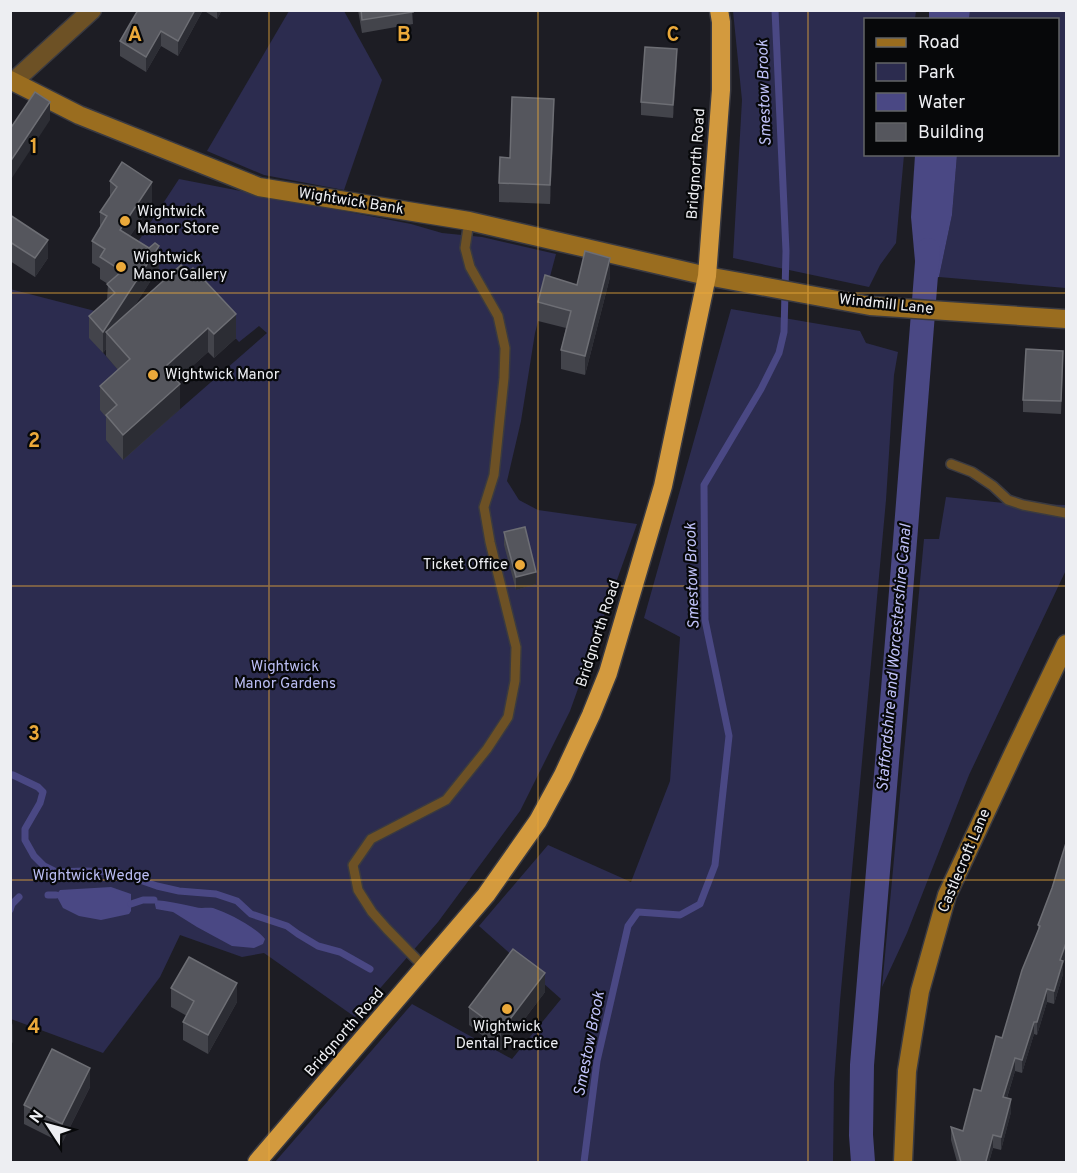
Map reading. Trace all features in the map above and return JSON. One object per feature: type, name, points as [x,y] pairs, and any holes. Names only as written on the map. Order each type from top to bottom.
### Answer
[{"type":"highway","name":"Bridgnorth Road","points":[[257,1162],[486,896],[538,821],[563,775],[608,673],[663,486],[707,276],[721,90],[719,10]]},
{"type":"street","points":[[12,81],[92,10]]},
{"type":"street","name":"Wightwick Bank","points":[[12,81],[79,115],[259,187],[469,222],[707,276]]},
{"type":"street","name":"Windmill Lane","points":[[707,276],[870,306],[1066,319]]},
{"type":"street","name":"Castlecroft Lane","points":[[903,1162],[907,1071],[920,991],[947,895],[1066,644]]},
{"type":"lane","points":[[425,968],[372,912],[358,890],[353,865],[371,839],[446,800],[508,717],[515,681],[516,647],[490,543],[484,507],[494,475],[505,348],[498,316],[470,267],[465,248],[469,222]]},
{"type":"lane","points":[[951,464],[972,471],[1008,500],[1066,513]]},
{"type":"green space","points":[[289,11],[344,11],[382,80],[344,190],[264,175],[207,151]]},
{"type":"green space","points":[[733,11],[916,11],[915,18],[864,18],[864,156],[904,156],[896,243],[880,265],[869,287],[733,258],[742,100]]},
{"type":"green space","points":[[970,11],[1066,11],[1066,288],[939,277],[952,215],[957,156],[1059,156],[1059,18],[969,18]]},
{"type":"green space","name":"Wightwick Manor Gardens","points":[[179,179],[411,224],[442,233],[482,237],[556,254],[535,333],[521,421],[507,481],[519,500],[538,510],[637,524],[570,711],[520,811],[438,922],[355,1017],[264,953],[242,957],[180,935],[160,977],[103,1053],[11,1019],[10,289],[95,311],[107,306],[90,338],[130,383],[117,429],[123,459],[267,333],[259,326],[239,342],[220,321],[132,251]]},
{"type":"green space","points":[[731,309],[860,331],[866,343],[898,352],[894,375],[886,500],[840,1001],[834,1083],[833,1162],[275,1162],[412,1004],[512,1059],[561,999],[479,926],[548,845],[631,882],[670,781],[680,637],[644,618]]},
{"type":"green space","points":[[946,497],[1004,503],[1066,505],[1066,570],[969,775],[907,933],[882,987],[924,539],[939,539]]},
{"type":"water","points":[[929,11],[970,11],[969,18],[929,18]]},
{"type":"water","points":[[915,156],[957,156],[952,215],[939,277],[917,283],[911,217]]},
{"type":"water","points":[[111,887],[131,894],[129,914],[101,920],[79,916],[63,908],[56,895],[60,890]]},
{"type":"water","points":[[154,900],[197,908],[213,908],[241,921],[265,939],[263,944],[254,948],[232,946],[173,912],[156,909]]},
{"type":"building","points":[[138,10],[195,10],[178,41],[161,31],[146,57],[120,41]]},
{"type":"building","points":[[361,10],[412,10],[413,12],[362,20]]},
{"type":"building","points":[[645,47],[677,49],[673,105],[641,102]]},
{"type":"building","points":[[35,92],[50,102],[10,162],[10,129]]},
{"type":"building","points":[[512,97],[554,99],[550,185],[499,183],[500,157],[510,158]]},
{"type":"building","points":[[122,162],[152,182],[120,230],[149,248],[155,243],[159,246],[103,332],[89,316],[115,293],[107,284],[122,271],[100,257],[105,249],[92,241],[107,216],[100,212],[117,187],[110,181]]},
{"type":"building","points":[[10,215],[48,240],[35,258],[10,242]]},
{"type":"building","points":[[585,251],[610,258],[585,356],[561,350],[571,311],[538,302],[545,275],[577,285]]},
{"type":"building","name":"Wightwick Manor","points":[[181,265],[188,273],[193,268],[236,314],[214,334],[208,328],[165,367],[180,384],[123,435],[106,415],[117,405],[100,386],[130,359],[106,332]]},
{"type":"building","points":[[1026,349],[1063,351],[1061,401],[1023,400]]},
{"type":"building","name":"Ticket Office","points":[[525,527],[536,572],[516,577],[504,532]]},
{"type":"building","points":[[1066,843],[1066,943],[1054,991],[1047,989],[1022,1060],[1015,1058],[1003,1097],[1011,1099],[1001,1137],[993,1135],[986,1162],[961,1162],[951,1127],[963,1131],[974,1089],[981,1091],[996,1036],[1002,1038],[1022,970],[1040,926],[1038,925]]},
{"type":"building","points":[[513,949],[545,973],[501,1031],[469,1007]]},
{"type":"building","points":[[189,957],[237,983],[208,1035],[183,1022],[194,1001],[171,988]]},
{"type":"building","points":[[52,1049],[90,1068],[62,1124],[24,1105]]},
{"type":"waterway","name":"Smestow Brook","points":[[584,1162],[597,1061],[628,926],[638,912],[680,915],[700,904],[715,865],[729,736],[705,620],[704,485],[761,389],[779,353],[784,332],[786,251],[775,10]]},
{"type":"waterway","name":"Staffordshire and Worcestershire Canal","points":[[863,1162],[862,1065],[928,250]]},
{"type":"waterway","points":[[13,775],[38,787],[43,792],[40,803],[25,829],[25,840],[34,856],[44,866],[56,872],[117,872],[179,891],[216,894],[237,901],[251,914],[287,926],[318,946],[340,952],[370,969]]},
{"type":"waterway","points":[[48,895],[56,895]]},
{"type":"waterway","points":[[10,910],[19,897]]},
{"type":"waterway","points":[[131,904],[143,900],[154,900]]},
{"type":"place","name":"Wightwick Manor Store","points":[[125,221]]},
{"type":"place","name":"Wightwick Manor Gallery","points":[[121,267]]},
{"type":"place","name":"Wightwick Manor","points":[[153,375]]},
{"type":"place","name":"Ticket Office","points":[[520,565]]},
{"type":"place","name":"Wightwick Dental Practice","points":[[507,1009]]},
{"type":"park label","name":"Wightwick Wedge","points":[[91,876]]}]
